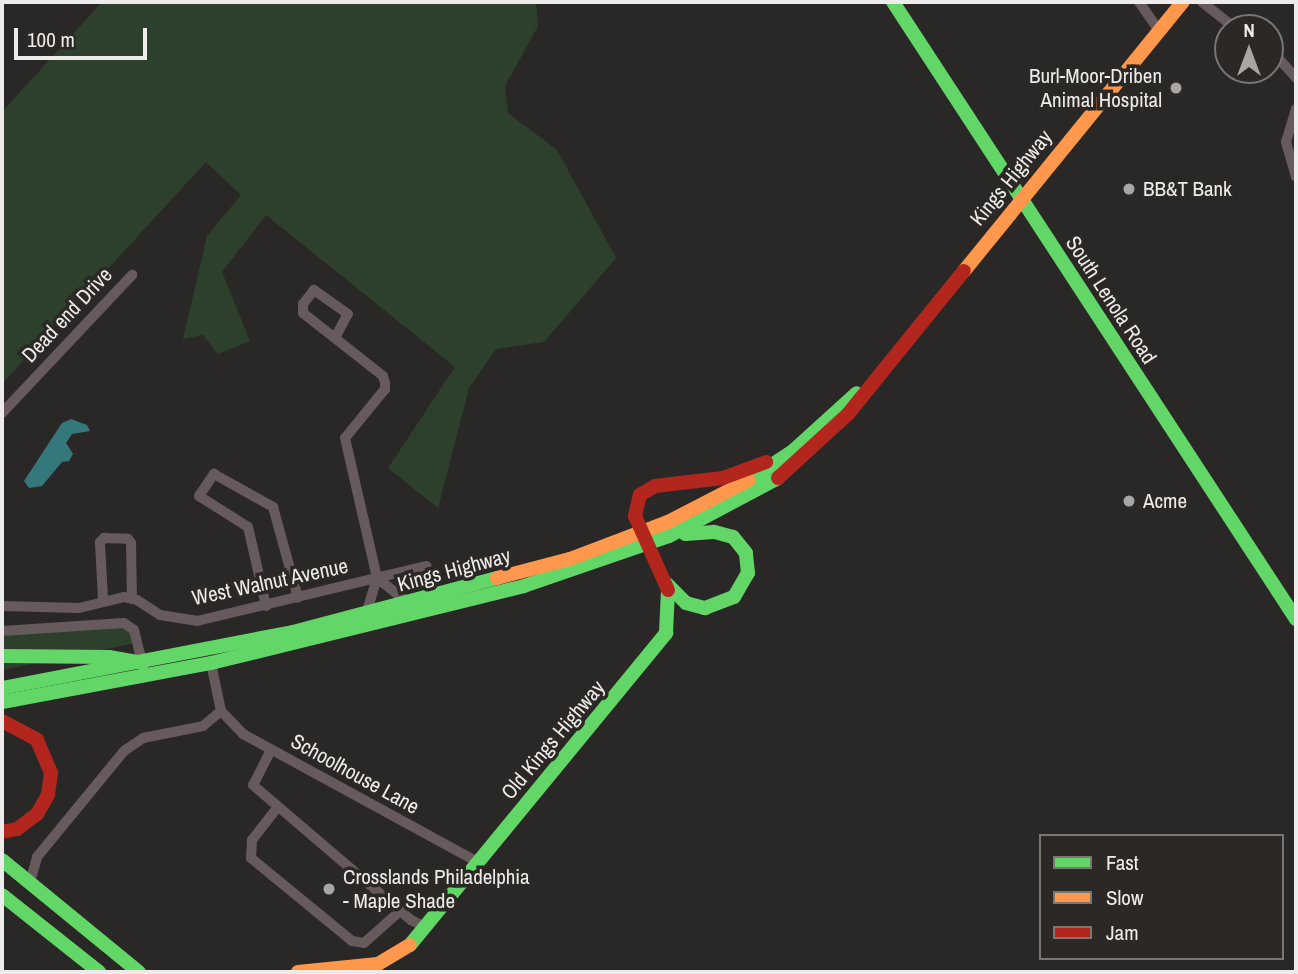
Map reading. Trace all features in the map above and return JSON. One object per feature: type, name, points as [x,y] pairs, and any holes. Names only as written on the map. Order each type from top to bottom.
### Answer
[{"type":"main road","name":"South Lenola Road","points":[[893,2],[1296,619]]},
{"type":"main road","name":"Kings Highway","points":[[2,688],[142,663],[366,615],[646,538],[669,536],[773,483],[836,427],[1183,2]]},
{"type":"main road","name":"Kings Highway","points":[[2,702],[211,663],[446,608],[646,538],[716,500],[790,453],[872,381]]},
{"type":"main road","name":"Old Kings Highway","points":[[410,945],[662,640],[672,611],[666,583],[635,506],[649,487],[723,478],[790,453]]},
{"type":"main road","points":[[666,583],[691,606],[712,607],[739,591],[749,567],[743,547],[728,535],[669,536]]},
{"type":"main road","points":[[2,656],[109,657],[142,663]]},
{"type":"main road","points":[[2,721],[37,740],[51,774],[48,795],[37,814],[17,829],[2,832]]},
{"type":"main road","points":[[7,864],[139,972]]},
{"type":"main road","points":[[2,895],[99,972]]},
{"type":"main road","points":[[298,972],[378,964],[410,945]]},
{"type":"main road","points":[[394,972],[410,945]]},
{"type":"main road","points":[[78,956],[85,972]]},
{"type":"main road","points":[[124,958],[151,972]]},
{"type":"street","points":[[1139,2],[1159,31]]},
{"type":"street","points":[[1202,2],[1217,14]]},
{"type":"street","points":[[1284,60],[1296,78]]},
{"type":"street","points":[[1296,109],[1286,142],[1296,177]]},
{"type":"street","name":"Dead end Drive","points":[[2,412],[132,275]]},
{"type":"street","points":[[335,338],[348,314],[314,289],[303,304],[303,313],[383,376],[385,383],[385,389],[345,438],[377,578],[366,615]]},
{"type":"street","points":[[266,606],[248,527],[199,496],[214,474],[272,507],[298,598]]},
{"type":"street","points":[[103,600],[100,542],[104,538],[128,539],[131,543],[132,599]]},
{"type":"street","name":"West Walnut Avenue","points":[[2,606],[79,608],[103,600],[132,599],[178,620],[266,606],[426,566]]},
{"type":"street","points":[[377,578],[410,604]]},
{"type":"street","points":[[2,631],[124,622],[134,631],[142,663]]},
{"type":"street","points":[[30,882],[37,857],[124,751],[142,738],[203,726],[220,711],[211,663]]},
{"type":"street","name":"Schoolhouse Lane","points":[[220,711],[230,724],[271,750],[478,862]]},
{"type":"street","points":[[271,750],[253,785],[400,911],[425,927]]},
{"type":"street","points":[[277,808],[252,840],[251,858],[352,941],[364,943],[400,911]]},
{"type":"street","points":[[7,864],[37,857]]},
{"type":"green space","points":[[102,2],[536,2],[538,26],[505,86],[508,113],[557,150],[616,258],[544,342],[496,349],[469,388],[438,508],[388,468],[455,367],[266,215],[222,272],[250,341],[218,354],[203,335],[183,339],[207,236],[241,195],[206,162],[2,384],[2,112]]},
{"type":"green space","points":[[117,619],[134,632],[136,643],[2,670],[2,629]]},
{"type":"water","points":[[71,419],[87,425],[90,431],[72,434],[66,443],[73,454],[69,461],[62,462],[42,486],[29,488],[24,481],[62,423]]},
{"type":"traffic: fast","points":[[893,2],[1296,619]]},
{"type":"traffic: fast","points":[[749,480],[793,451],[857,393]]},
{"type":"traffic: fast","points":[[2,702],[211,663],[524,586],[669,536],[778,478]]},
{"type":"traffic: fast","points":[[667,584],[686,603],[705,608],[734,597],[748,573],[746,553],[733,537],[714,532],[685,534]]},
{"type":"traffic: fast","points":[[2,688],[293,632],[497,578]]},
{"type":"traffic: fast","points":[[410,945],[666,633],[668,590]]},
{"type":"traffic: fast","points":[[2,656],[109,657],[142,663]]},
{"type":"traffic: fast","points":[[2,860],[139,972]]},
{"type":"traffic: fast","points":[[2,895],[99,972]]},
{"type":"traffic: slow","points":[[964,271],[1183,2]]},
{"type":"traffic: slow","points":[[497,578],[570,559],[668,522],[749,480]]},
{"type":"traffic: slow","points":[[298,972],[378,964],[410,945]]},
{"type":"traffic: jam","points":[[778,478],[848,414],[964,271]]},
{"type":"traffic: jam","points":[[668,590],[635,516],[640,495],[655,486],[723,478],[766,462]]},
{"type":"traffic: jam","points":[[2,721],[37,740],[51,773],[48,795],[37,814],[17,829],[2,832]]},
{"type":"place","name":"Burl-Moor-Driben Animal Hospital","points":[[1176,88]]},
{"type":"place","name":"BB&T Bank","points":[[1129,189]]},
{"type":"place","name":"Acme","points":[[1129,501]]},
{"type":"place","name":"Crosslands Philadelphia - Maple Shade","points":[[329,889]]}]
